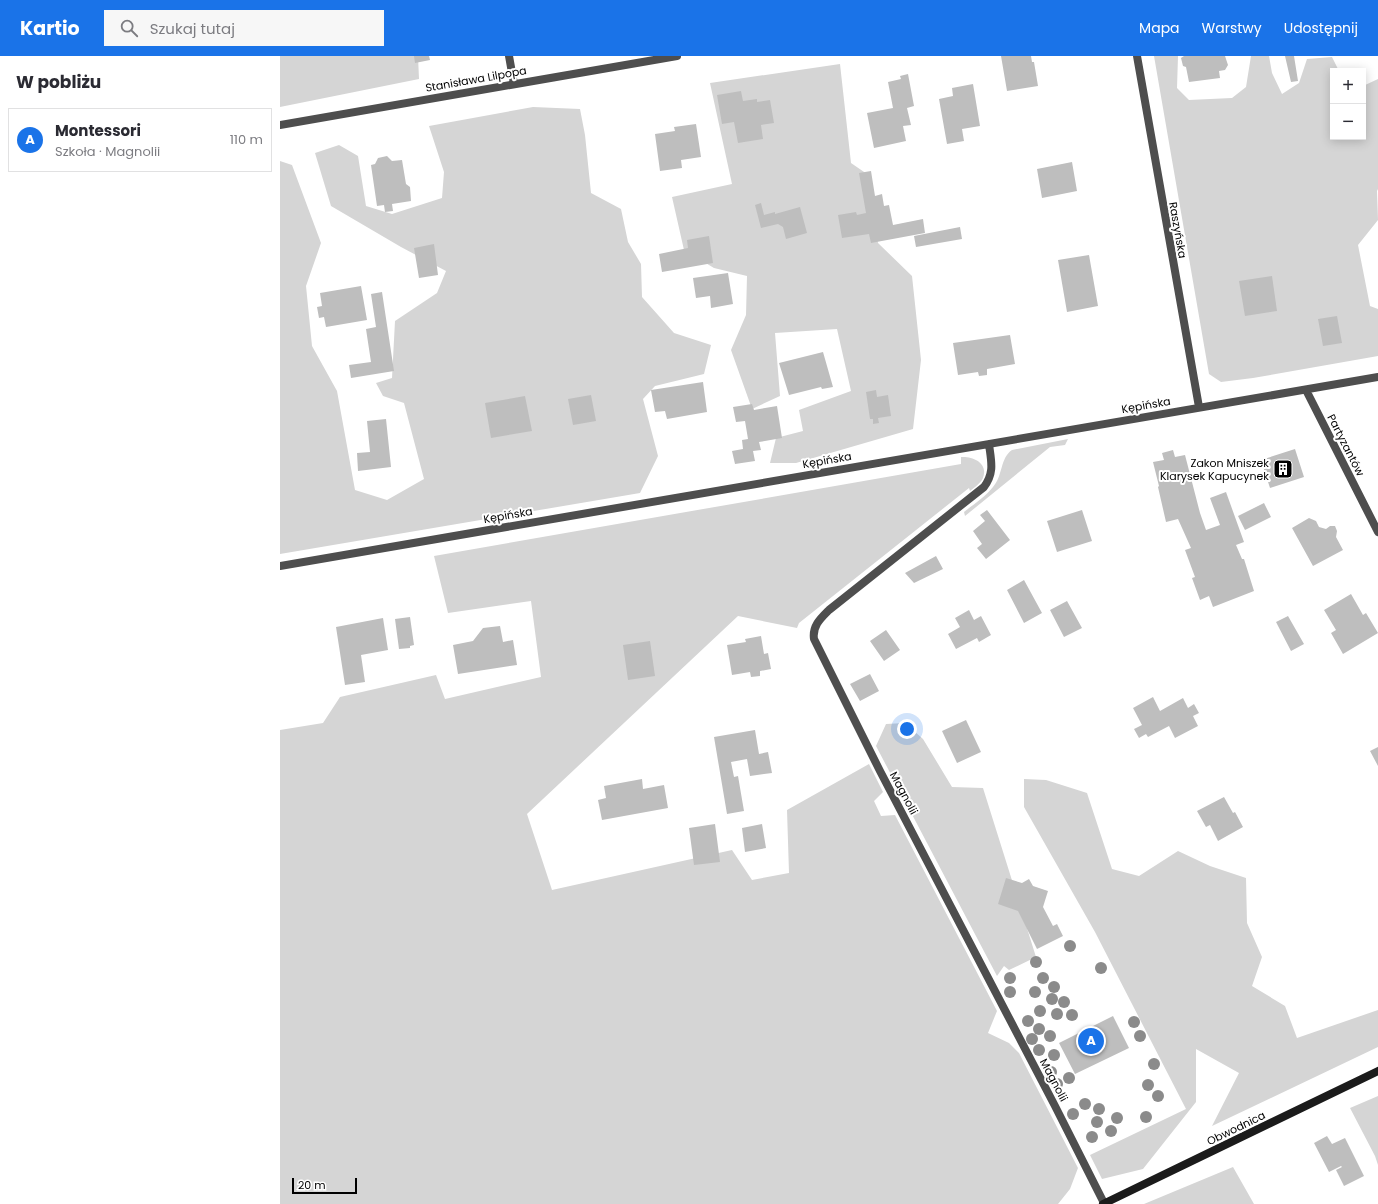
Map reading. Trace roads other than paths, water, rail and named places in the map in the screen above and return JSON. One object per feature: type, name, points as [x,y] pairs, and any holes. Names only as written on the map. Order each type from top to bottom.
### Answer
[{"type":"main road","name":"Obwodnica","points":[[1104,1204],[1378,1071]]},
{"type":"street","points":[[509,56],[514,84]]},
{"type":"street","name":"Stanisława Lilpopa","points":[[280,125],[677,56]]},
{"type":"street","name":"Raszyńska","points":[[1137,56],[1199,407]]},
{"type":"street","name":"Kępińska","points":[[280,566],[1378,377]]},
{"type":"street","name":"Partyzantów","points":[[1306,390],[1378,532]]},
{"type":"street","name":"Magnolii","points":[[990,444],[992,472],[984,488],[829,610],[815,626],[813,635],[883,777],[1056,1106],[1104,1204]]},
{"type":"place","name":"Zakon Mniszek Klarysek Kapucynek","points":[[1283,469]]},
{"type":"place","name":"Montessori","points":[[1091,1041]]}]
